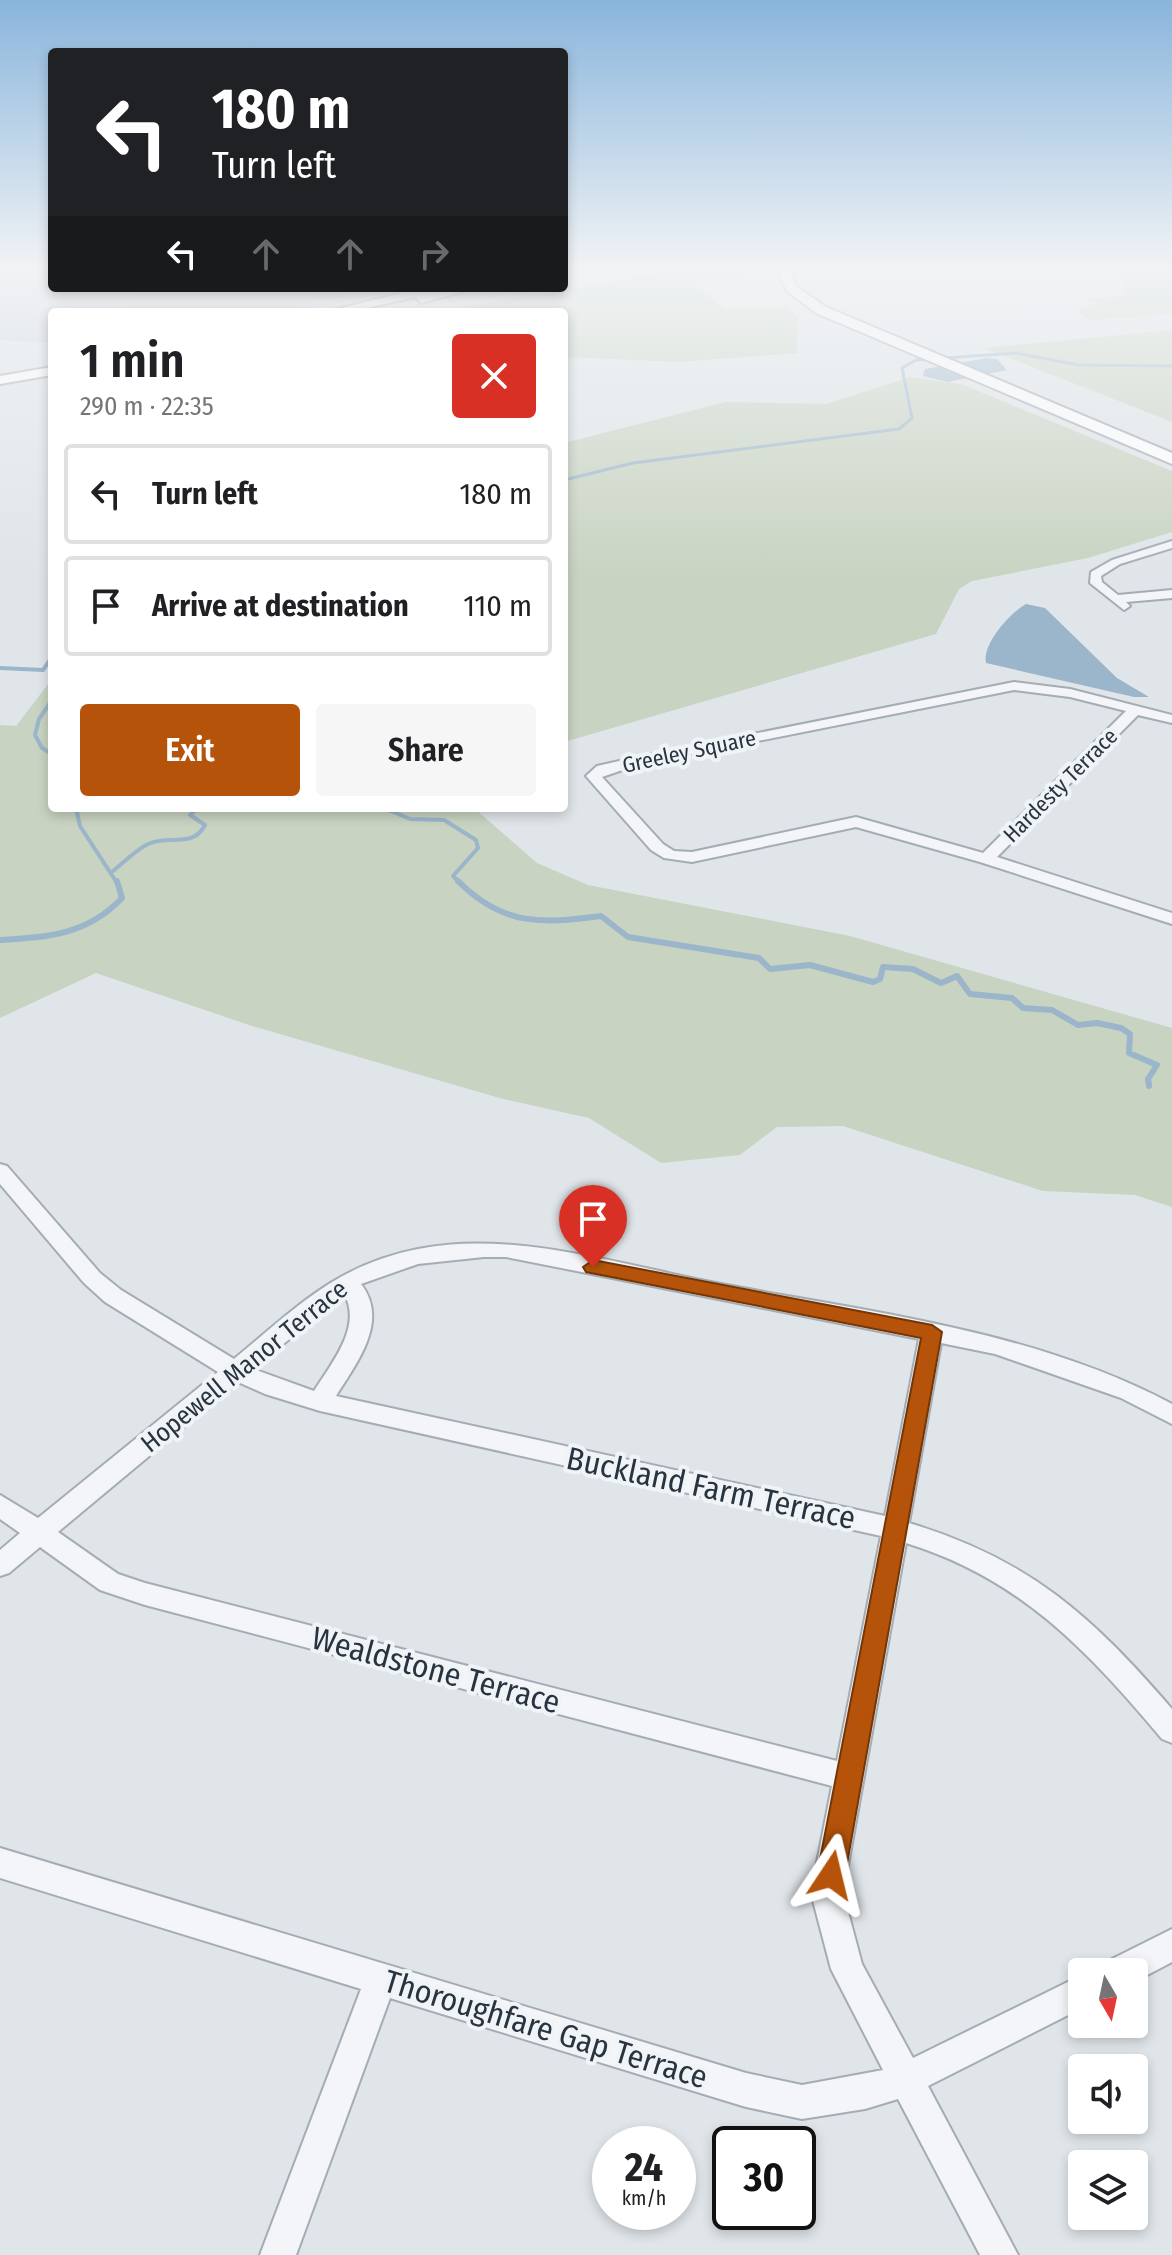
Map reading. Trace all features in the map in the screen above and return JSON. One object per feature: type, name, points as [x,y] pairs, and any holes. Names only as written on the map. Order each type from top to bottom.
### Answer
[{"type":"main road","points":[[0,374],[28,369]]},
{"type":"main road","points":[[960,369],[1172,459]]},
{"type":"main road","points":[[988,369],[1172,446]]},
{"type":"main road","points":[[0,380],[48,372]]},
{"type":"street","points":[[1172,544],[1101,568],[1095,575],[1096,583],[1120,602],[1172,594]]},
{"type":"street","name":"Greeley Square","points":[[1172,719],[1070,693],[1014,686],[637,761],[602,769],[593,776],[657,847],[670,855],[692,857],[856,822],[986,859],[1172,919]]},
{"type":"street","name":"Hardesty Terrace","points":[[986,859],[1134,711]]},
{"type":"street","name":"Buckland Farm Terrace","points":[[0,1171],[92,1278],[113,1296],[235,1371],[273,1388],[320,1402],[896,1529],[972,1555],[1037,1592],[1107,1652],[1172,1730]]},
{"type":"street","name":"Hopewell Manor Terrace","points":[[0,1565],[346,1281],[426,1253],[506,1250],[932,1332],[1050,1361],[1129,1392],[1172,1415]]},
{"type":"street","points":[[320,1402],[363,1322],[362,1301],[346,1281]]},
{"type":"street","points":[[932,1332],[827,1893],[847,1969],[1000,2255]]},
{"type":"street","name":"Wealdstone Terrace","points":[[0,1505],[109,1582],[145,1594],[848,1777]]},
{"type":"street","name":"Thoroughfare Gap Terrace","points":[[0,1863],[746,2090],[802,2102],[865,2092],[904,2080],[1068,1998]]},
{"type":"street","points":[[1146,1958],[1172,1945]]},
{"type":"street","points":[[278,2255],[381,1979]]},
{"type":"green space","points":[[1038,369],[1172,369],[1172,422]]},
{"type":"green space","points":[[910,377],[961,384],[1172,471],[1172,532],[1088,558],[972,581],[959,589],[936,634],[568,741],[568,442],[726,402],[826,404]]},
{"type":"green space","points":[[48,684],[48,812],[479,812],[537,863],[588,885],[850,936],[1172,1028],[1172,1207],[1135,1195],[1043,1191],[843,1126],[777,1127],[740,1155],[661,1163],[589,1118],[503,1099],[252,1026],[96,973],[0,1018],[0,725],[16,726]]},
{"type":"water","points":[[925,369],[1007,370],[948,382],[923,376]]},
{"type":"water","points":[[1026,604],[1045,608],[1117,678],[1149,697],[1134,697],[986,663],[988,647],[998,630]]},
{"type":"waterway","points":[[568,479],[633,463],[899,429],[912,418],[902,369]]},
{"type":"waterway","points":[[0,668],[43,670],[48,663]]},
{"type":"waterway","points":[[48,706],[39,719],[35,735],[42,748],[48,752]]},
{"type":"waterway","points":[[77,812],[80,826],[117,883]]},
{"type":"waterway","points":[[113,871],[148,844],[194,837],[205,825],[190,815],[193,812]]},
{"type":"waterway","points":[[393,812],[410,819],[444,820],[476,840],[478,848],[453,876],[458,881]]},
{"type":"waterway","points":[[0,940],[66,932],[95,920],[122,898],[117,881]]},
{"type":"waterway","points":[[458,881],[491,907],[507,914],[541,920],[601,916],[628,937],[759,958],[770,969],[810,965],[873,982],[880,979],[883,967],[913,969],[941,983],[957,976],[970,994],[1012,998],[1023,1008],[1052,1010],[1078,1025],[1097,1023],[1121,1028],[1130,1034],[1129,1053],[1157,1065],[1148,1079],[1149,1086]]},
{"type":"route","points":[[593,1267],[932,1332],[831,1875]]}]
